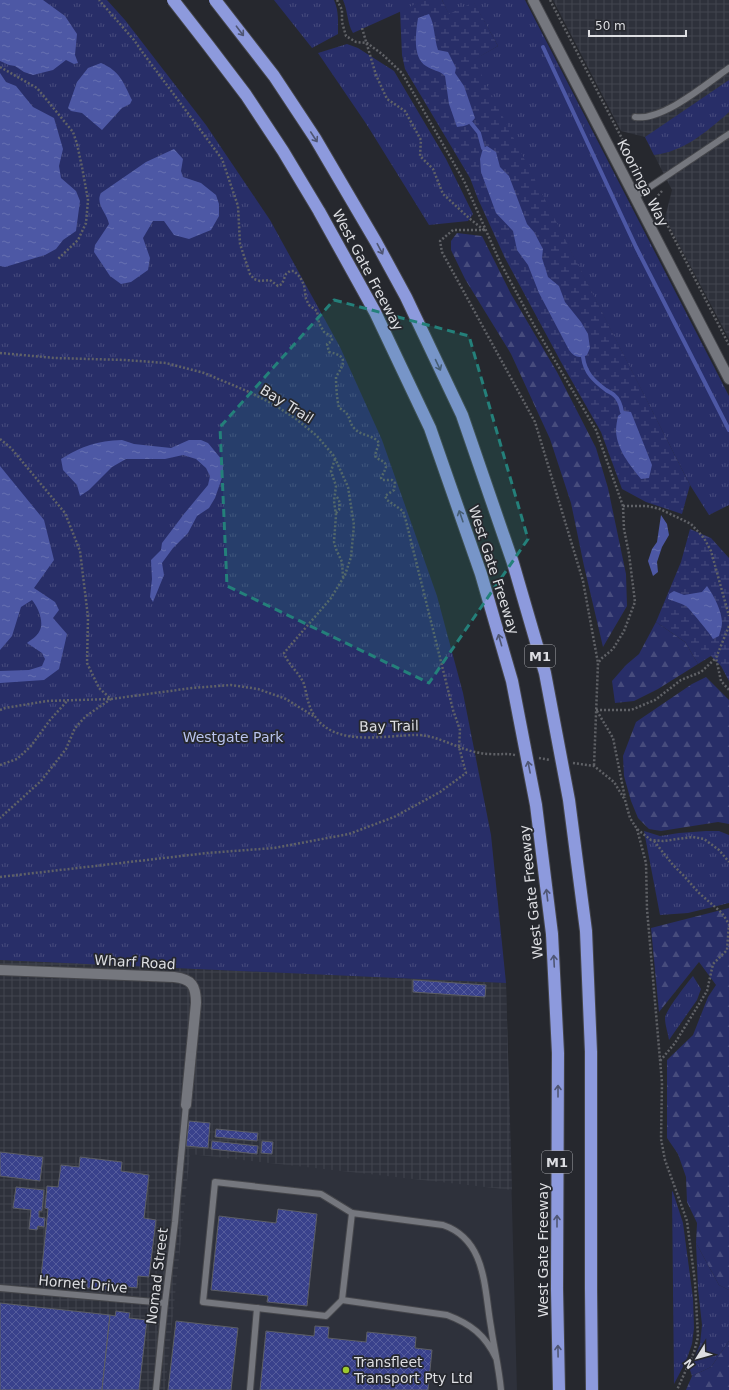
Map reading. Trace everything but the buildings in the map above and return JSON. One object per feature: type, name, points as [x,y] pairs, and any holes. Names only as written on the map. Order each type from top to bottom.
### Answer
[{"type":"highway","name":"West Gate Freeway","points":[[173,0],[246,95],[283,151],[319,211],[375,312],[430,428],[481,574],[512,681],[536,805],[552,934],[558,1053],[557,1280],[559,1390]]},
{"type":"highway","name":"West Gate Freeway","points":[[215,0],[274,76],[315,138],[376,242],[406,297],[462,416],[513,563],[545,673],[569,800],[586,931],[591,1052],[592,1390]]},
{"type":"street","name":"Kooringa Way","points":[[533,0],[729,379]]},
{"type":"street","name":"Wharf Road","points":[[0,970],[174,977],[186,979],[191,983],[196,993],[186,1105]]},
{"type":"lane","points":[[635,117],[648,117],[664,111],[729,68]]},
{"type":"lane","points":[[635,197],[729,134]]},
{"type":"lane","name":"Nomad Street","points":[[156,1390],[175,1222],[186,1105]]},
{"type":"lane","points":[[352,1213],[342,1300],[326,1316],[203,1302],[215,1182],[321,1194],[352,1213],[444,1225],[462,1234],[469,1242],[481,1268],[486,1286],[490,1325],[499,1370],[501,1390]]},
{"type":"lane","name":"Hornet Drive","points":[[0,1288],[165,1303]]},
{"type":"lane","points":[[342,1300],[448,1315],[458,1319],[482,1335],[491,1346],[496,1358]]},
{"type":"lane","points":[[250,1390],[257,1308]]},
{"type":"path","points":[[0,877],[208,853],[274,848],[348,834],[394,817],[440,792],[466,774],[459,747],[460,730],[453,710],[406,521],[402,511],[387,500],[385,496],[394,490],[394,483],[392,480],[382,480],[380,478],[386,470],[386,465],[384,461],[376,458],[375,455],[379,443],[374,437],[363,435],[354,428],[349,416],[345,411],[339,408],[337,400],[336,377],[342,368],[343,359],[338,354],[329,352],[328,344],[332,341],[332,337],[324,332],[319,323],[317,311],[309,305],[306,300],[304,285],[300,277],[294,271],[290,271],[286,274],[282,284],[278,286],[270,280],[260,281],[254,279],[250,274],[240,244],[238,206],[222,159],[134,40],[99,0]]},
{"type":"path","points":[[337,0],[342,10],[342,22],[346,36],[356,42],[367,43],[382,54],[402,73],[464,182],[500,262],[535,327],[596,430],[623,506],[624,529],[629,554],[635,602],[624,631],[613,649],[598,663]]},
{"type":"path","points":[[550,0],[729,345]]},
{"type":"path","points":[[362,28],[376,75],[387,99],[405,111],[421,140],[420,156],[433,169],[443,194],[469,218],[485,230]]},
{"type":"path","points":[[0,67],[37,88],[73,132],[77,144],[88,200],[86,223],[78,240],[58,259]]},
{"type":"path","points":[[656,203],[656,198],[665,188]]},
{"type":"path","points":[[485,230],[453,230],[440,241],[442,252],[535,422],[583,581],[598,663],[594,766],[614,782],[625,800]]},
{"type":"path","name":"Bay Trail","points":[[0,353],[55,358],[166,363],[204,373],[267,401],[296,419],[317,436],[334,456],[348,487],[354,525],[351,557],[343,577],[331,598],[284,653],[286,660],[299,673],[304,684],[309,706],[315,717],[326,727],[345,736],[382,738],[428,736],[475,752]]},
{"type":"path","points":[[0,439],[11,448],[65,513],[80,551],[88,617],[87,662],[99,688],[112,699]]},
{"type":"path","points":[[335,459],[331,470],[336,486],[334,501],[334,542],[342,562],[343,577]]},
{"type":"path","points":[[335,513],[339,510],[340,505],[336,495]]},
{"type":"path","points":[[623,506],[647,506],[692,524],[704,538],[711,551],[729,616]]},
{"type":"path","points":[[596,710],[631,710],[655,700],[681,680],[701,672],[716,658],[729,626]]},
{"type":"path","points":[[716,658],[721,682],[729,690]]},
{"type":"path","points":[[0,710],[47,701],[112,699],[192,688],[230,685],[258,689],[286,699],[315,717]]},
{"type":"path","points":[[0,818],[41,781],[66,749],[75,728],[86,716],[112,699]]},
{"type":"path","points":[[0,765],[17,759],[30,746],[67,700]]},
{"type":"path","points":[[596,710],[613,738],[625,800],[630,818],[637,829],[646,863],[646,909],[662,1083],[661,1139],[665,1160],[687,1221],[695,1282],[698,1337],[694,1352],[677,1390]]},
{"type":"path","points":[[637,829],[654,841],[673,865],[686,877],[699,893],[722,913],[728,924],[727,950],[713,964],[706,991],[675,1043],[660,1061]]},
{"type":"path","points":[[654,841],[687,837],[704,839],[719,850],[729,862]]},
{"type":"highlighted area","points":[[334,300],[469,336],[528,539],[429,683],[227,586],[220,427]]},
{"type":"shaded area","points":[[553,0],[729,0],[729,339],[665,218],[672,190],[645,137],[621,131]]},
{"type":"shaded area","points":[[0,954],[506,983],[517,1390],[0,1390]]},
{"type":"shaded area","points":[[0,960],[506,983],[512,1190],[190,1154],[165,1390],[0,1390]]},
{"type":"green space","name":"Westgate Park","points":[[0,0],[107,0],[125,20],[206,125],[270,220],[340,347],[382,440],[437,596],[463,693],[491,835],[506,983],[0,960]]},
{"type":"green space","points":[[274,0],[334,0],[337,12],[338,34],[312,48]]},
{"type":"green space","points":[[343,0],[426,0],[353,33]]},
{"type":"green space","points":[[425,0],[442,0],[449,14],[474,2],[498,46],[474,60],[690,485],[682,514],[646,502],[622,489],[601,432],[561,362],[505,258],[470,178],[405,69],[402,55],[400,11]]},
{"type":"green space","points":[[442,0],[525,0],[729,396],[729,505],[709,515],[690,485],[473,60],[498,46],[474,3],[449,15]]},
{"type":"green space","points":[[347,44],[358,48],[394,71],[446,159],[473,214],[468,221],[429,225],[367,125],[318,53]]},
{"type":"green space","points":[[729,80],[729,112],[727,114],[694,140],[675,150],[654,155],[645,137]]},
{"type":"green space","points":[[457,233],[482,236],[511,294],[557,372],[596,448],[608,488],[626,574],[627,606],[603,647],[571,503],[550,439],[511,354],[465,279],[451,250],[451,241]]},
{"type":"green space","points":[[690,529],[711,538],[729,558],[729,681],[721,666],[711,656],[698,664],[685,642],[656,622],[681,562]]},
{"type":"green space","points":[[656,622],[685,642],[698,664],[658,689],[634,701],[615,703],[612,681],[626,665],[639,654]]},
{"type":"green space","points":[[706,677],[729,700],[729,824],[718,822],[661,831],[649,829],[638,818],[631,801],[624,776],[623,756],[636,722],[692,684]]},
{"type":"green space","points":[[644,831],[660,836],[706,831],[719,831],[729,835],[729,903],[688,913],[660,915]]},
{"type":"green space","points":[[729,908],[729,1290],[719,1285],[696,1243],[697,1223],[687,1202],[686,1177],[678,1154],[667,1138],[667,1060],[693,1035],[708,997],[716,985],[699,962],[659,1012],[651,928]]},
{"type":"green space","points":[[693,976],[701,989],[697,1000],[669,1040],[665,1021],[666,1014]]},
{"type":"green space","points":[[672,1191],[683,1223],[693,1298],[694,1328],[692,1344],[686,1361],[674,1384]]},
{"type":"green space","points":[[696,1243],[719,1285],[729,1290],[729,1341],[711,1367],[692,1376],[690,1370],[700,1344],[702,1325],[698,1289]]},
{"type":"green space","points":[[729,1341],[729,1390],[686,1390],[692,1376],[711,1367]]},
{"type":"water","points":[[0,0],[43,0],[65,16],[77,34],[75,55],[78,63],[74,64],[66,60],[53,70],[33,75],[24,72],[15,66],[0,61]]},
{"type":"water","points":[[429,14],[438,50],[448,52],[456,68],[455,73],[464,86],[475,118],[465,126],[457,127],[449,104],[445,76],[426,66],[419,57],[417,51],[416,30],[418,18]]},
{"type":"water","points":[[101,63],[117,73],[132,100],[130,104],[122,108],[102,130],[82,113],[71,111],[68,108],[77,82],[88,68]]},
{"type":"water","points":[[0,73],[6,82],[16,86],[33,107],[54,118],[63,149],[59,166],[61,178],[76,191],[80,201],[76,231],[63,240],[56,249],[45,255],[5,267],[0,266]]},
{"type":"water","points":[[487,146],[496,152],[500,167],[509,176],[527,224],[534,232],[543,249],[542,258],[548,277],[559,286],[565,302],[581,322],[588,334],[590,348],[587,355],[577,357],[569,350],[539,293],[528,265],[517,250],[513,231],[496,213],[481,172],[480,159],[483,148]]},
{"type":"water","points":[[174,149],[183,159],[181,171],[183,177],[201,183],[216,195],[219,204],[219,216],[211,230],[189,239],[174,235],[164,221],[153,221],[143,238],[150,258],[148,270],[131,282],[121,284],[110,276],[94,252],[95,245],[109,224],[100,205],[99,201],[101,193],[146,162]]},
{"type":"water","points":[[624,411],[631,412],[652,465],[649,478],[641,479],[621,451],[616,431],[618,416]]},
{"type":"water","points":[[122,440],[134,444],[171,448],[189,440],[201,440],[208,443],[223,461],[223,475],[215,498],[209,508],[197,516],[188,533],[173,548],[162,563],[164,575],[153,602],[150,597],[152,579],[151,560],[161,550],[162,543],[208,485],[210,476],[206,468],[196,459],[183,455],[165,459],[126,459],[112,467],[89,490],[80,496],[77,485],[63,470],[61,459],[90,445]]},
{"type":"water","points":[[0,466],[44,520],[54,560],[34,588],[55,602],[59,610],[53,618],[67,634],[59,669],[44,680],[0,683],[0,671],[29,670],[42,666],[45,659],[42,653],[27,643],[34,638],[41,628],[41,620],[32,600],[21,607],[12,636],[0,650]]},
{"type":"water","points":[[661,515],[667,524],[669,535],[662,547],[657,562],[658,572],[653,576],[648,561],[652,549],[657,542]]},
{"type":"water","points":[[707,586],[717,604],[722,618],[722,626],[719,636],[713,639],[686,606],[668,599],[669,594],[674,591],[684,595],[702,592]]},
{"type":"waterway","points":[[543,47],[636,247],[729,430]]},
{"type":"waterway","points":[[471,123],[479,133],[483,148]]},
{"type":"waterway","points":[[583,357],[588,372],[594,380],[616,397],[620,403],[622,412]]},
{"type":"place","name":"Transfleet Transport Pty Ltd","points":[[346,1370]]}]
